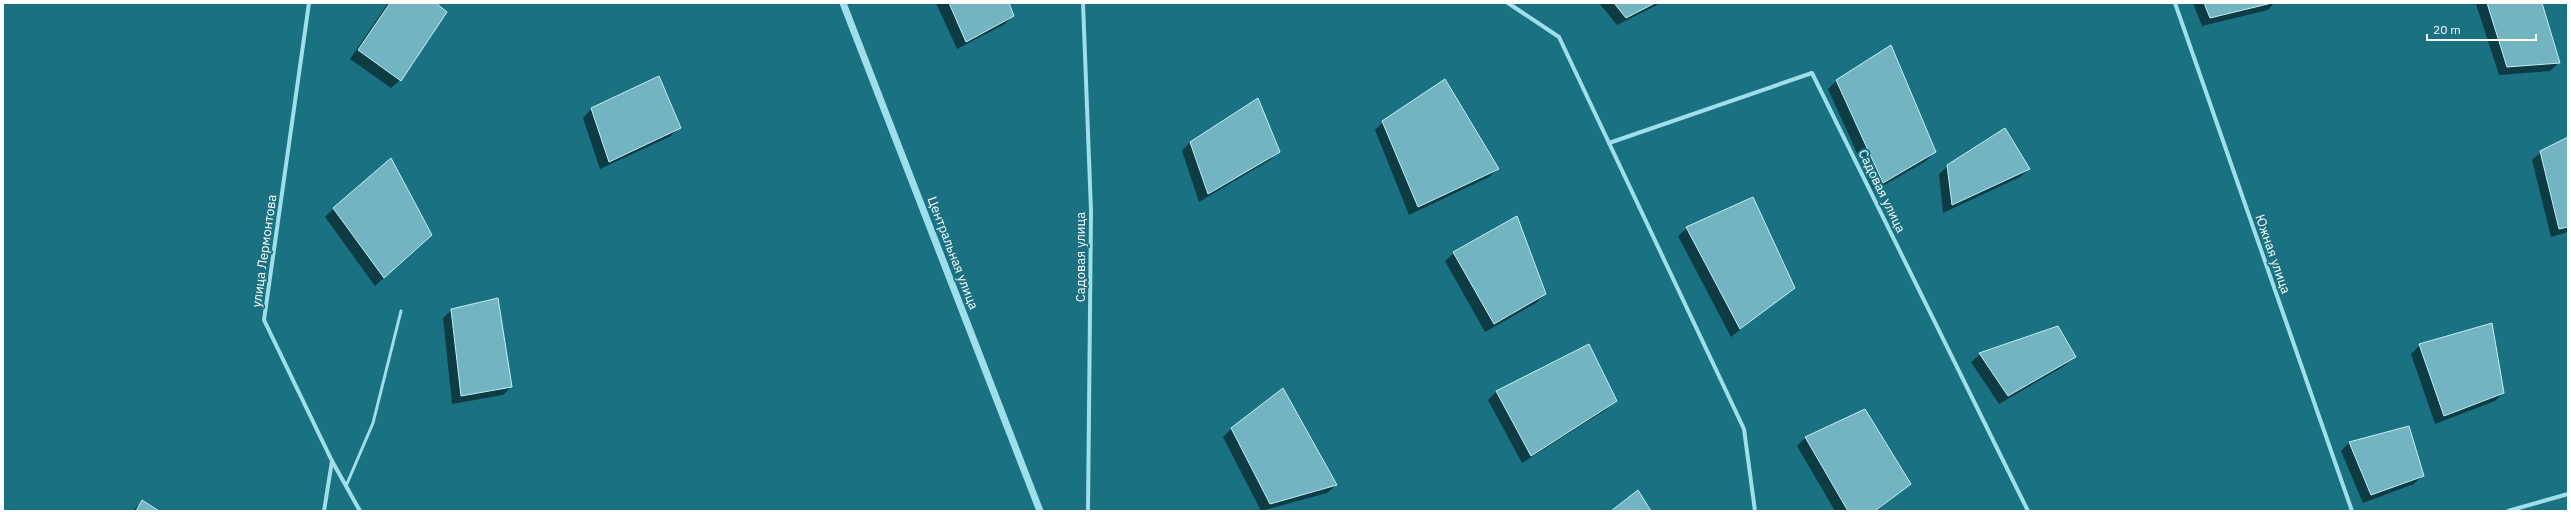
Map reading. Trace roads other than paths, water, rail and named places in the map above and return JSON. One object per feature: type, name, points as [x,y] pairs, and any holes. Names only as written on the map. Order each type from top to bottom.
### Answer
[{"type":"street","name":"улица Лермонтова","points":[[309,3],[264,320],[332,461],[360,511]]},
{"type":"street","name":"Центральная улица","points":[[843,3],[1040,511]]},
{"type":"street","name":"Садовая улица","points":[[1083,3],[1091,211],[1088,511]]},
{"type":"street","points":[[1508,3],[1559,36],[1744,429],[1755,511]]},
{"type":"street","name":"Южная улица","points":[[2174,3],[2352,511]]},
{"type":"street","name":"Садовая улица","points":[[1609,143],[1812,73],[2028,511]]},
{"type":"street","points":[[324,511],[332,461]]},
{"type":"street","points":[[2508,511],[2568,494]]},
{"type":"lane","points":[[346,486],[373,423],[401,311]]}]
